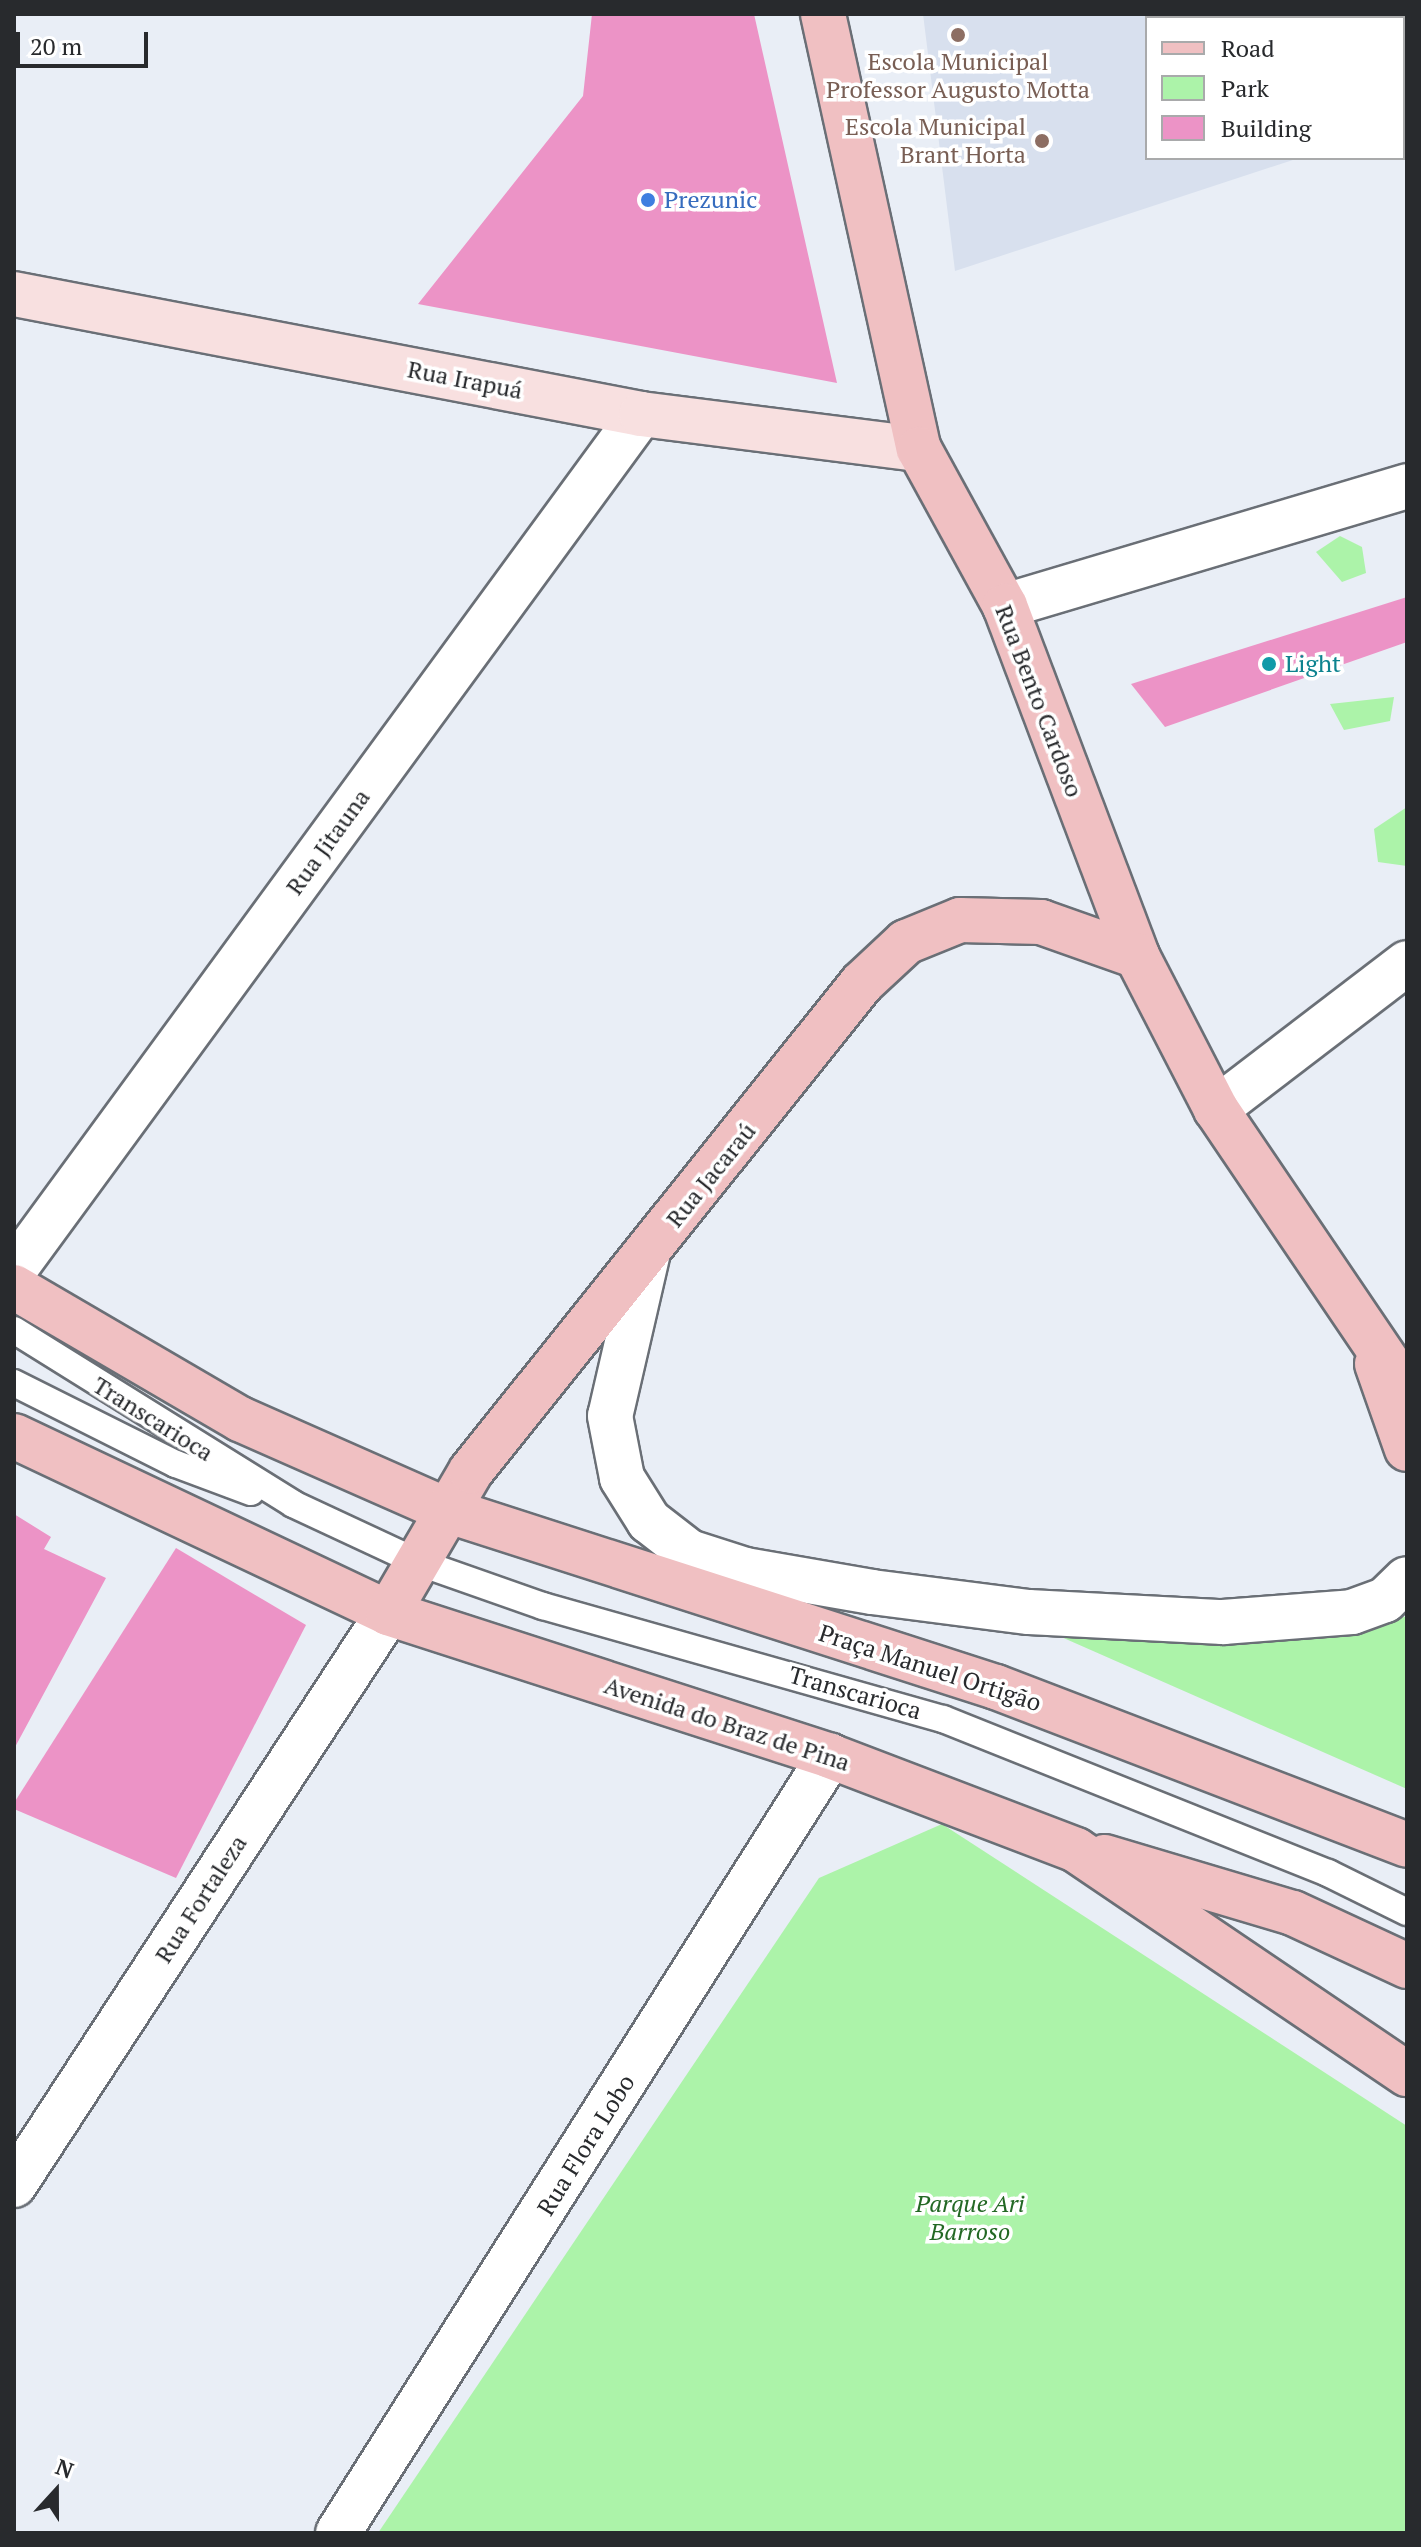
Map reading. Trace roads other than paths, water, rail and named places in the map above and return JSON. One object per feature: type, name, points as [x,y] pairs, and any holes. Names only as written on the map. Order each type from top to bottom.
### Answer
[{"type":"main road","name":"Rua Bento Cardoso","points":[[823,14],[919,449],[1005,606],[1137,956],[1216,1109],[1369,1343]]},
{"type":"main road","name":"Rua Jacaraú","points":[[388,1613],[446,1510],[862,983],[906,942],[960,920],[1041,922],[1137,956]]},
{"type":"main road","points":[[14,1287],[240,1419],[446,1510]]},
{"type":"main road","points":[[1369,1343],[1407,1391]]},
{"type":"main road","points":[[1369,1343],[1407,1449]]},
{"type":"main road","name":"Avenida do Braz de Pina","points":[[14,1436],[388,1613],[830,1756],[1076,1850],[1407,2074]]},
{"type":"main road","name":"Praça Manuel Ortigão","points":[[446,1510],[996,1687],[1407,1845]]},
{"type":"main road","points":[[1076,1850],[1279,1908],[1407,1966]]},
{"type":"street","name":"Rua Irapuá","points":[[14,294],[641,414],[919,449]]},
{"type":"street","name":"Rua Jitauna","points":[[14,1270],[641,414]]},
{"type":"street","points":[[1005,606],[1407,486]]},
{"type":"street","points":[[1216,1109],[1407,963]]},
{"type":"street","points":[[648,1252],[610,1416],[622,1478],[649,1521],[689,1552],[745,1570],[872,1592],[1029,1612],[1223,1622],[1352,1612],[1385,1600],[1407,1579]]},
{"type":"street","name":"Rua Fortaleza","points":[[14,2185],[388,1613]]},
{"type":"street","name":"Rua Flora Lobo","points":[[338,2533],[830,1756]]},
{"type":"lane","name":"Transcarioca","points":[[14,1330],[293,1504]]},
{"type":"lane","name":"Transcarioca","points":[[14,1383],[176,1464],[293,1504],[415,1561],[543,1606],[943,1719],[1328,1873],[1407,1912]]},
{"type":"place","name":"Escola Municipal Professor Augusto Motta","points":[[958,35]]},
{"type":"place","name":"Escola Municipal Brant Horta","points":[[1042,141]]},
{"type":"place","name":"Prezunic","points":[[648,200]]},
{"type":"place","name":"Light","points":[[1269,664]]},
{"type":"park label","name":"Parque Ari Barroso","points":[[970,2218]]}]
